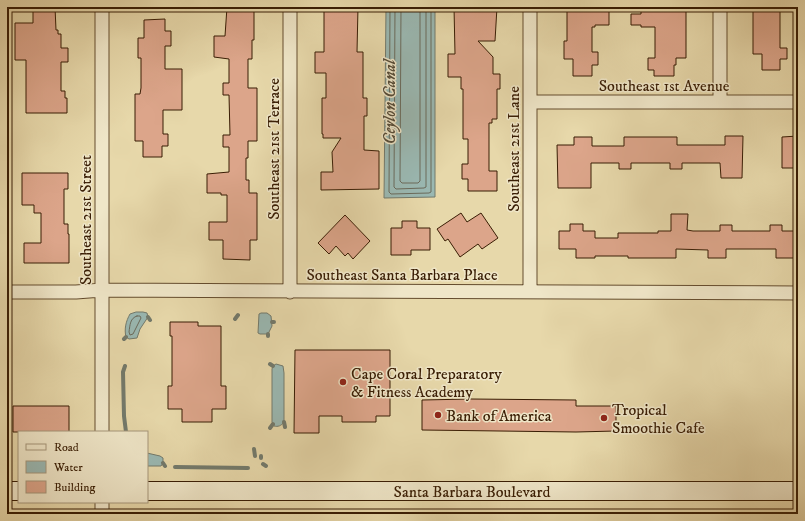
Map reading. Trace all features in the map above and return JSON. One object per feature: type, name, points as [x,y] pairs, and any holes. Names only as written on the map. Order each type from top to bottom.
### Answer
[{"type":"main road","points":[[7,491],[18,491]]},
{"type":"main road","name":"Santa Barbara Boulevard","points":[[148,491],[798,491]]},
{"type":"street","name":"Southeast 21st Street","points":[[102,7],[102,431]]},
{"type":"street","name":"Southeast 21st Terrace","points":[[290,7],[290,292]]},
{"type":"street","name":"Southeast 21st Lane","points":[[530,7],[530,291]]},
{"type":"street","points":[[720,7],[720,102]]},
{"type":"street","name":"Southeast 1st Avenue","points":[[530,102],[798,102]]},
{"type":"street","name":"Southeast Santa Barbara Place","points":[[7,292],[76,292],[102,290],[798,293]]},
{"type":"street","points":[[102,503],[102,514]]},
{"type":"water","name":"Ceylon Canal","points":[[386,7],[435,7],[435,197],[384,198]]},
{"type":"water","points":[[136,312],[147,313],[148,317],[140,329],[137,338],[129,339],[125,334],[126,322],[130,314]]},
{"type":"water","points":[[267,313],[271,316],[272,326],[268,334],[258,333],[259,314]]},
{"type":"water","points":[[276,364],[283,366],[284,373],[284,422],[281,425],[274,426],[272,422],[272,369]]},
{"type":"water","points":[[148,453],[163,458],[163,463],[161,466],[148,466]]},
{"type":"building","points":[[33,7],[55,7],[56,30],[58,30],[58,34],[61,34],[61,48],[68,48],[68,62],[61,62],[61,91],[65,91],[65,98],[67,98],[67,113],[26,113],[26,60],[15,60],[15,23],[33,23]]},
{"type":"building","points":[[227,7],[254,7],[254,40],[252,40],[252,59],[248,59],[248,88],[257,88],[257,141],[248,141],[246,180],[249,180],[249,193],[257,193],[257,240],[250,240],[250,260],[223,259],[223,240],[209,240],[209,222],[227,222],[227,195],[221,195],[221,193],[207,193],[207,174],[229,172],[229,147],[223,147],[223,135],[230,135],[229,95],[223,95],[223,83],[229,83],[229,59],[214,57],[214,36],[225,36]]},
{"type":"building","points":[[324,7],[358,7],[357,52],[363,52],[363,98],[367,98],[367,116],[364,116],[364,150],[379,151],[379,189],[321,190],[321,172],[333,172],[332,152],[341,138],[323,138],[322,134],[322,98],[326,98],[326,73],[315,73],[315,52],[324,52]]},
{"type":"building","points":[[454,7],[497,7],[495,41],[478,41],[493,57],[493,74],[500,74],[500,89],[497,89],[497,119],[492,119],[492,123],[489,123],[489,171],[497,171],[497,191],[468,191],[468,179],[462,179],[462,164],[468,164],[468,139],[463,139],[463,89],[461,89],[461,77],[448,77],[448,54],[455,54]]},
{"type":"building","points":[[567,7],[609,7],[609,25],[595,25],[595,27],[592,27],[592,52],[598,52],[598,65],[592,65],[592,76],[573,76],[573,59],[564,59],[564,41],[567,41]]},
{"type":"building","points":[[641,7],[676,7],[676,11],[686,11],[686,58],[676,58],[676,65],[674,65],[674,76],[654,76],[654,70],[648,70],[648,58],[655,58],[655,27],[631,25],[631,14],[641,14]]},
{"type":"building","points":[[753,7],[780,7],[780,48],[787,48],[787,59],[780,59],[780,70],[762,70],[762,54],[753,54]]},
{"type":"building","points":[[165,19],[165,31],[171,31],[171,46],[165,46],[165,69],[182,69],[182,110],[163,110],[163,134],[168,134],[168,146],[162,146],[162,157],[143,157],[143,141],[135,141],[135,94],[140,94],[141,88],[141,58],[138,58],[138,38],[144,38],[144,20]]},
{"type":"building","points":[[725,136],[743,136],[742,178],[721,178],[720,163],[682,163],[682,169],[670,169],[670,163],[631,163],[631,169],[619,169],[619,163],[591,163],[591,188],[558,188],[557,145],[574,145],[574,137],[592,137],[592,146],[624,146],[624,137],[677,137],[677,145],[725,145]]},
{"type":"building","points":[[798,136],[798,168],[782,168],[782,137]]},
{"type":"building","points":[[22,173],[68,173],[68,189],[64,189],[64,224],[68,224],[69,263],[24,263],[24,243],[41,243],[41,213],[34,213],[34,205],[22,205]]},
{"type":"building","points":[[461,213],[467,222],[481,213],[498,238],[482,249],[478,244],[460,257],[448,239],[445,241],[437,229]]},
{"type":"building","points":[[671,214],[688,214],[687,230],[693,231],[720,231],[720,225],[732,225],[732,231],[770,231],[770,225],[782,225],[782,231],[794,231],[794,258],[776,258],[776,249],[726,249],[726,258],[708,258],[708,250],[676,249],[676,258],[595,256],[595,258],[576,258],[576,249],[559,249],[559,231],[570,231],[570,224],[583,224],[583,231],[595,231],[595,238],[618,238],[618,233],[658,233],[658,231],[671,231]]},
{"type":"building","points":[[345,215],[370,241],[353,259],[348,253],[345,256],[336,246],[329,254],[318,243]]},
{"type":"building","points":[[402,221],[417,221],[417,228],[430,228],[430,250],[411,250],[411,255],[391,255],[391,228],[402,228]]},
{"type":"building","points":[[170,322],[198,322],[198,326],[221,326],[221,386],[226,386],[226,409],[212,409],[212,422],[182,422],[182,409],[168,409],[168,386],[172,386],[172,336],[170,336]]},
{"type":"building","name":"Cape Coral Preparatory & Fitness Academy","points":[[295,350],[390,350],[390,416],[376,416],[376,422],[342,422],[342,416],[319,416],[319,433],[294,433]]},
{"type":"building","points":[[422,400],[576,400],[576,406],[616,406],[616,431],[576,432],[422,430]]},
{"type":"building","points":[[13,406],[69,406],[69,431],[13,432]]},
{"type":"waterway","points":[[235,319],[238,315]]},
{"type":"waterway","points":[[125,366],[123,372],[126,431]]},
{"type":"waterway","points":[[284,422],[285,427]]},
{"type":"waterway","points":[[270,428],[273,424]]},
{"type":"waterway","points":[[254,449],[255,456]]},
{"type":"waterway","points":[[175,467],[248,468]]},
{"type":"place","name":"Cape Coral Preparatory & Fitness Academy","points":[[343,382]]},
{"type":"place","name":"Bank of America","points":[[438,415]]},
{"type":"place","name":"Tropical Smoothie Cafe","points":[[604,418]]}]
